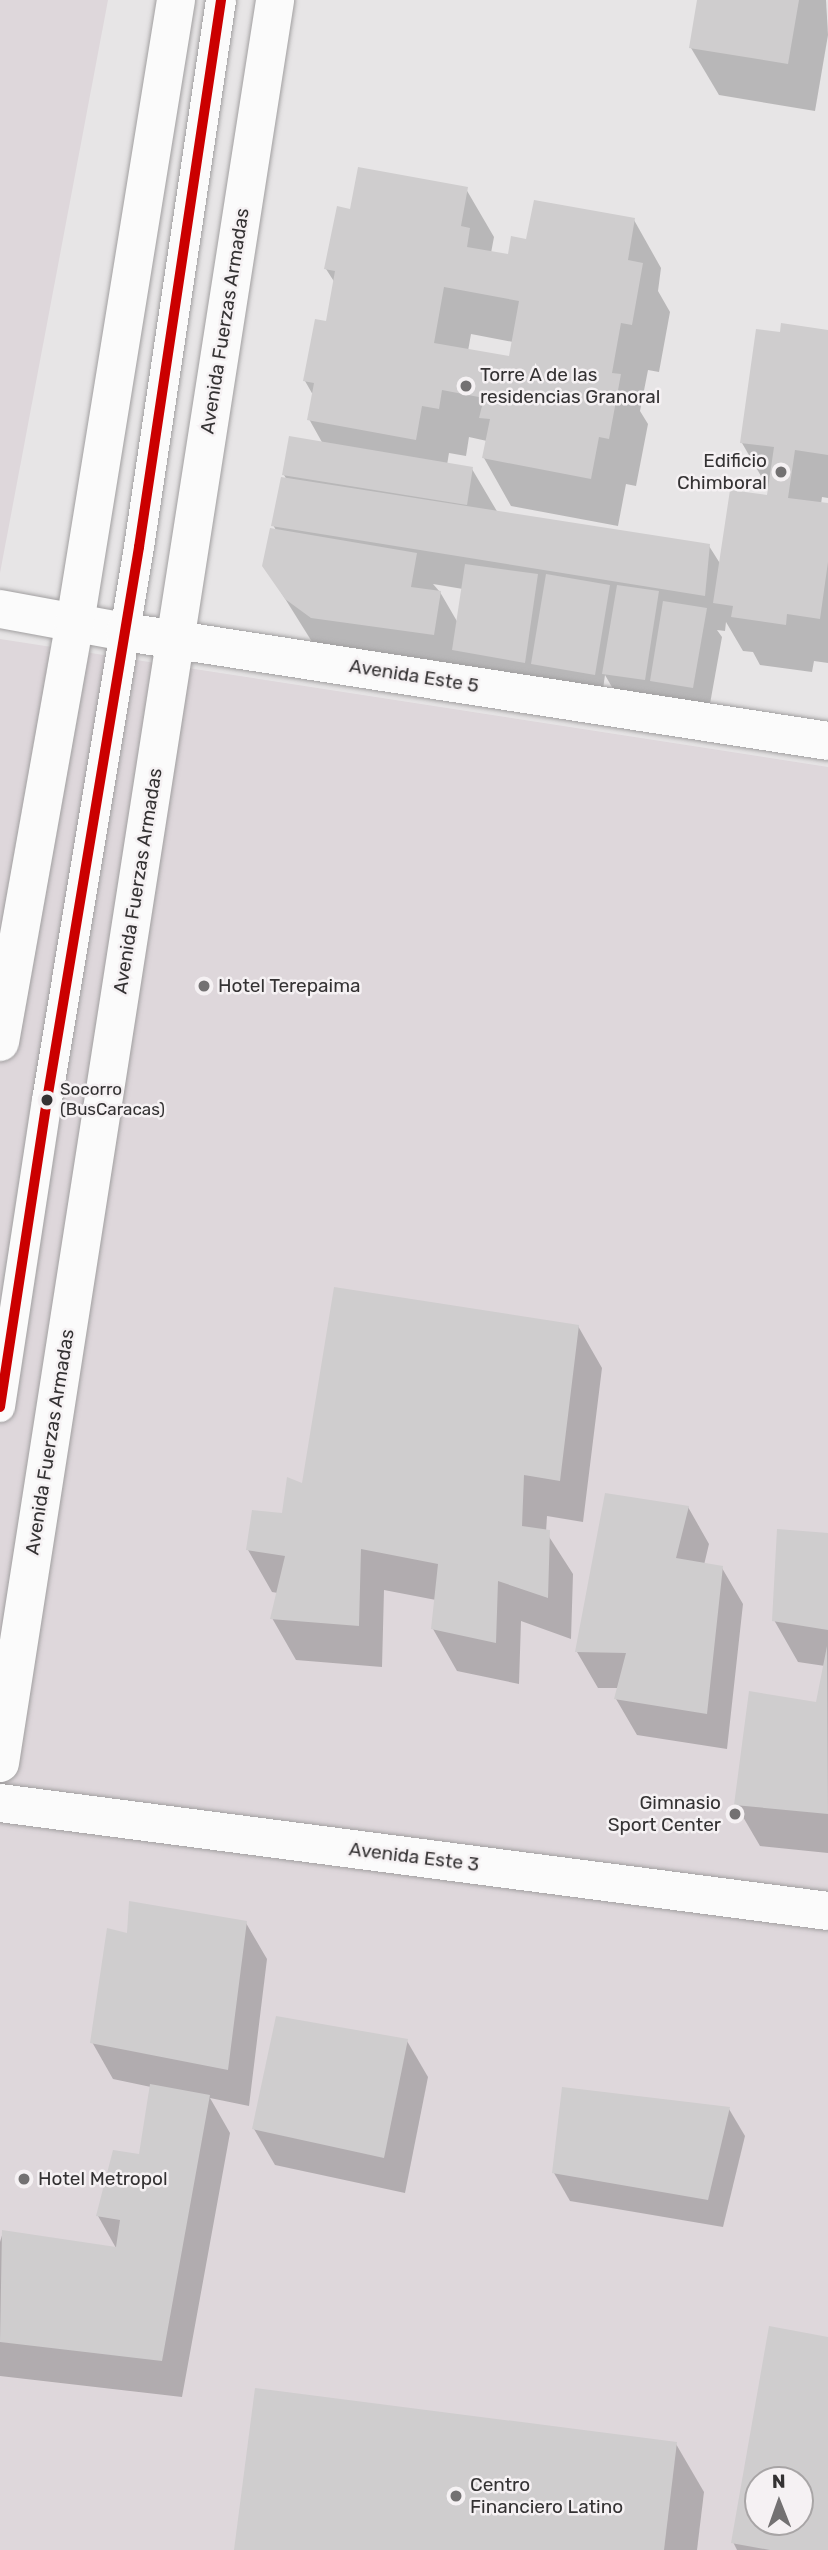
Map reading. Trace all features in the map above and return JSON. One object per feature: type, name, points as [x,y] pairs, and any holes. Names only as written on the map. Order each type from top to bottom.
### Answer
[{"type":"main road","points":[[0,1042],[75,623],[176,0]]},
{"type":"main road","name":"Avenida Fuerzas Armadas","points":[[0,1763],[275,0]]},
{"type":"main road","name":"Avenida Este 5","points":[[0,609],[125,632],[828,741]]},
{"type":"main road","name":"Avenida Este 3","points":[[0,1803],[828,1911]]},
{"type":"lane","points":[[0,1407],[47,1100],[125,632],[221,0]]},
{"type":"shaded area","points":[[0,0],[108,0],[0,573]]},
{"type":"shaded area","points":[[0,639],[828,767],[828,2550],[0,2550]]},
{"type":"building","points":[[697,0],[799,0],[788,64],[689,48]]},
{"type":"building","points":[[358,167],[468,187],[461,226],[470,228],[467,247],[508,254],[511,236],[526,239],[534,200],[635,218],[628,260],[643,263],[632,325],[621,323],[612,373],[621,374],[609,439],[599,437],[591,479],[482,458],[490,419],[479,418],[484,398],[442,390],[439,409],[422,406],[416,440],[307,420],[314,383],[303,381],[315,319],[326,321],[335,271],[324,269],[337,206],[350,209]],"holes":[[[444,287],[519,301],[509,356],[434,343]]]},
{"type":"building","name":"Edificio Chimboral","points":[[781,323],[828,330],[828,455],[795,450],[788,498],[828,503],[828,562],[820,619],[787,614],[786,625],[731,617],[733,606],[713,603],[730,490],[767,495],[774,447],[740,443],[756,329],[780,332]]},
{"type":"building","points":[[289,436],[473,467],[467,505],[282,475]]},
{"type":"building","points":[[281,477],[710,544],[705,596],[271,526]]},
{"type":"building","points":[[270,528],[417,553],[411,587],[441,591],[434,635],[311,618],[285,599],[262,566]]},
{"type":"building","points":[[465,564],[538,574],[525,663],[452,650]]},
{"type":"building","points":[[546,574],[610,585],[595,675],[531,664]]},
{"type":"building","points":[[617,585],[659,591],[645,680],[602,674]]},
{"type":"building","points":[[663,601],[707,608],[693,688],[650,681]]},
{"type":"building","points":[[334,1287],[579,1325],[560,1481],[524,1475],[522,1526],[550,1530],[548,1598],[498,1581],[496,1643],[431,1629],[438,1564],[361,1549],[359,1626],[270,1619],[285,1556],[246,1550],[252,1510],[282,1513],[287,1477],[302,1483]]},
{"type":"building","points":[[605,1493],[689,1506],[676,1558],[723,1566],[707,1714],[614,1699],[626,1653],[575,1652]]},
{"type":"building","points":[[777,1529],[828,1533],[828,1630],[772,1621]]},
{"type":"building","points":[[827,1646],[828,1814],[734,1805],[749,1691],[816,1702]]},
{"type":"building","points":[[129,1901],[247,1921],[228,2070],[90,2043],[107,1928],[127,1933]]},
{"type":"building","points":[[276,2016],[408,2039],[384,2158],[252,2129]]},
{"type":"building","points":[[150,2084],[210,2095],[162,2361],[0,2342],[2,2230],[116,2247],[120,2220],[96,2216],[113,2150],[139,2154]]},
{"type":"building","points":[[562,2087],[730,2107],[708,2200],[552,2173]]},
{"type":"building","points":[[769,2326],[828,2337],[828,2550],[770,2550],[731,2543],[744,2469],[744,2536],[814,2536],[814,2466],[744,2466]]},
{"type":"building","name":"Centro Financiero Latino","points":[[255,2388],[677,2442],[664,2550],[234,2550]]},
{"type":"transit line","points":[[0,1407],[47,1100],[139,547],[221,0]]},
{"type":"place","name":"Torre A de las residencias Granoral","points":[[466,386]]},
{"type":"place","name":"Edificio Chimboral","points":[[781,472]]},
{"type":"place","name":"Hotel Terepaima","points":[[204,986]]},
{"type":"place","name":"Socorro (BusCaracas)","points":[[47,1100]]},
{"type":"place","name":"Gimnasio Sport Center","points":[[735,1814]]},
{"type":"place","name":"Hotel Metropol","points":[[24,2179]]},
{"type":"place","name":"Centro Financiero Latino","points":[[456,2496]]}]
